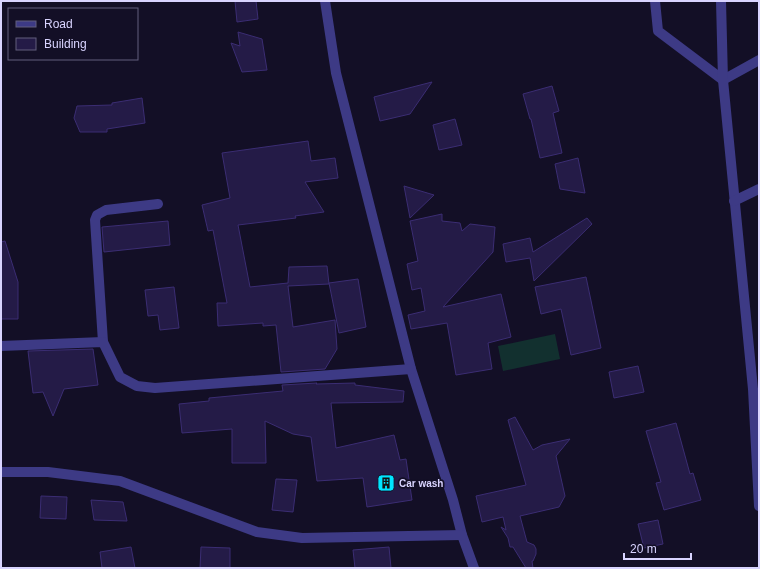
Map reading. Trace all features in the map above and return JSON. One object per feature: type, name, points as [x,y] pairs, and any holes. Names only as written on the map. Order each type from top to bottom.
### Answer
[{"type":"street","points":[[325,1],[336,73],[411,369],[453,500],[462,535],[474,568]]},
{"type":"street","points":[[655,1],[658,31],[723,80]]},
{"type":"street","points":[[720,1],[723,80],[734,201],[756,388],[759,506]]},
{"type":"street","points":[[723,80],[759,60]]},
{"type":"street","points":[[734,201],[759,189]]},
{"type":"street","points":[[158,204],[106,210],[97,215],[95,220],[103,342],[120,377],[137,386],[155,388],[411,369]]},
{"type":"street","points":[[1,346],[103,342]]},
{"type":"street","points":[[1,472],[48,472],[120,481],[257,532],[302,538],[462,535]]},
{"type":"green space","points":[[555,334],[560,359],[503,371],[498,346]]},
{"type":"building","points":[[235,1],[256,1],[258,19],[237,22]]},
{"type":"building","points":[[238,32],[262,39],[267,70],[242,72],[231,43],[240,46]]},
{"type":"building","points":[[432,82],[410,114],[380,121],[374,97]]},
{"type":"building","points":[[552,86],[559,111],[553,113],[562,153],[540,158],[531,119],[523,94]]},
{"type":"building","points":[[142,98],[145,123],[107,129],[107,132],[80,132],[74,118],[77,106],[112,105],[112,103]]},
{"type":"building","points":[[455,119],[462,145],[439,150],[433,125]]},
{"type":"building","points":[[308,141],[311,161],[335,158],[338,178],[305,182],[324,212],[295,216],[296,218],[238,225],[250,287],[288,283],[289,267],[327,266],[329,284],[288,286],[293,327],[335,320],[337,349],[325,369],[281,372],[276,325],[263,326],[263,323],[218,326],[217,303],[227,303],[213,230],[208,231],[202,205],[230,198],[222,153]]},
{"type":"building","points":[[578,158],[585,193],[560,189],[555,164]]},
{"type":"building","points":[[404,186],[434,195],[410,218]]},
{"type":"building","points":[[442,214],[442,221],[460,223],[462,231],[470,224],[495,227],[493,252],[443,307],[501,294],[511,337],[488,343],[492,369],[456,375],[447,323],[411,329],[408,315],[425,311],[421,288],[412,290],[407,264],[418,261],[410,221]]},
{"type":"building","points":[[587,218],[592,224],[534,281],[530,258],[506,262],[503,244],[530,238],[533,252]]},
{"type":"building","points":[[168,221],[170,245],[104,252],[102,227]]},
{"type":"building","points":[[5,241],[18,282],[18,319],[1,319],[1,242]]},
{"type":"building","points":[[586,277],[601,348],[571,355],[561,309],[541,314],[535,287]]},
{"type":"building","points":[[358,279],[366,327],[339,333],[329,283]]},
{"type":"building","points":[[174,287],[179,328],[160,330],[158,315],[148,316],[145,290]]},
{"type":"building","points":[[93,349],[98,385],[64,389],[53,416],[43,392],[33,393],[28,351]]},
{"type":"building","points":[[638,366],[644,392],[614,398],[609,372]]},
{"type":"building","points":[[317,383],[316,384],[355,383],[355,385],[404,391],[403,402],[331,403],[336,448],[394,435],[400,460],[406,459],[412,500],[367,507],[363,478],[317,481],[311,437],[293,434],[265,421],[266,463],[232,463],[232,429],[182,433],[179,404],[209,401],[209,398],[283,391],[282,385]]},
{"type":"building","points":[[515,417],[533,450],[542,445],[570,439],[556,456],[565,496],[559,507],[520,516],[527,542],[534,545],[536,549],[536,554],[532,561],[533,568],[526,568],[513,547],[510,547],[508,538],[501,527],[506,530],[503,517],[482,522],[476,496],[526,485],[508,420]]},
{"type":"building","points":[[676,423],[690,474],[693,473],[701,500],[664,510],[656,483],[661,482],[646,431]]},
{"type":"building","points":[[276,479],[297,480],[293,512],[272,510]]},
{"type":"building","points":[[41,496],[67,497],[66,519],[40,518]]},
{"type":"building","points":[[91,500],[123,502],[127,521],[94,520]]},
{"type":"building","points":[[658,520],[663,544],[644,548],[638,524]]},
{"type":"building","points":[[131,547],[135,568],[102,568],[100,552]]},
{"type":"building","points":[[201,547],[230,548],[230,568],[200,568]]},
{"type":"building","points":[[389,547],[391,568],[355,568],[353,550]]},
{"type":"place","name":"Car wash","points":[[386,483]]}]
